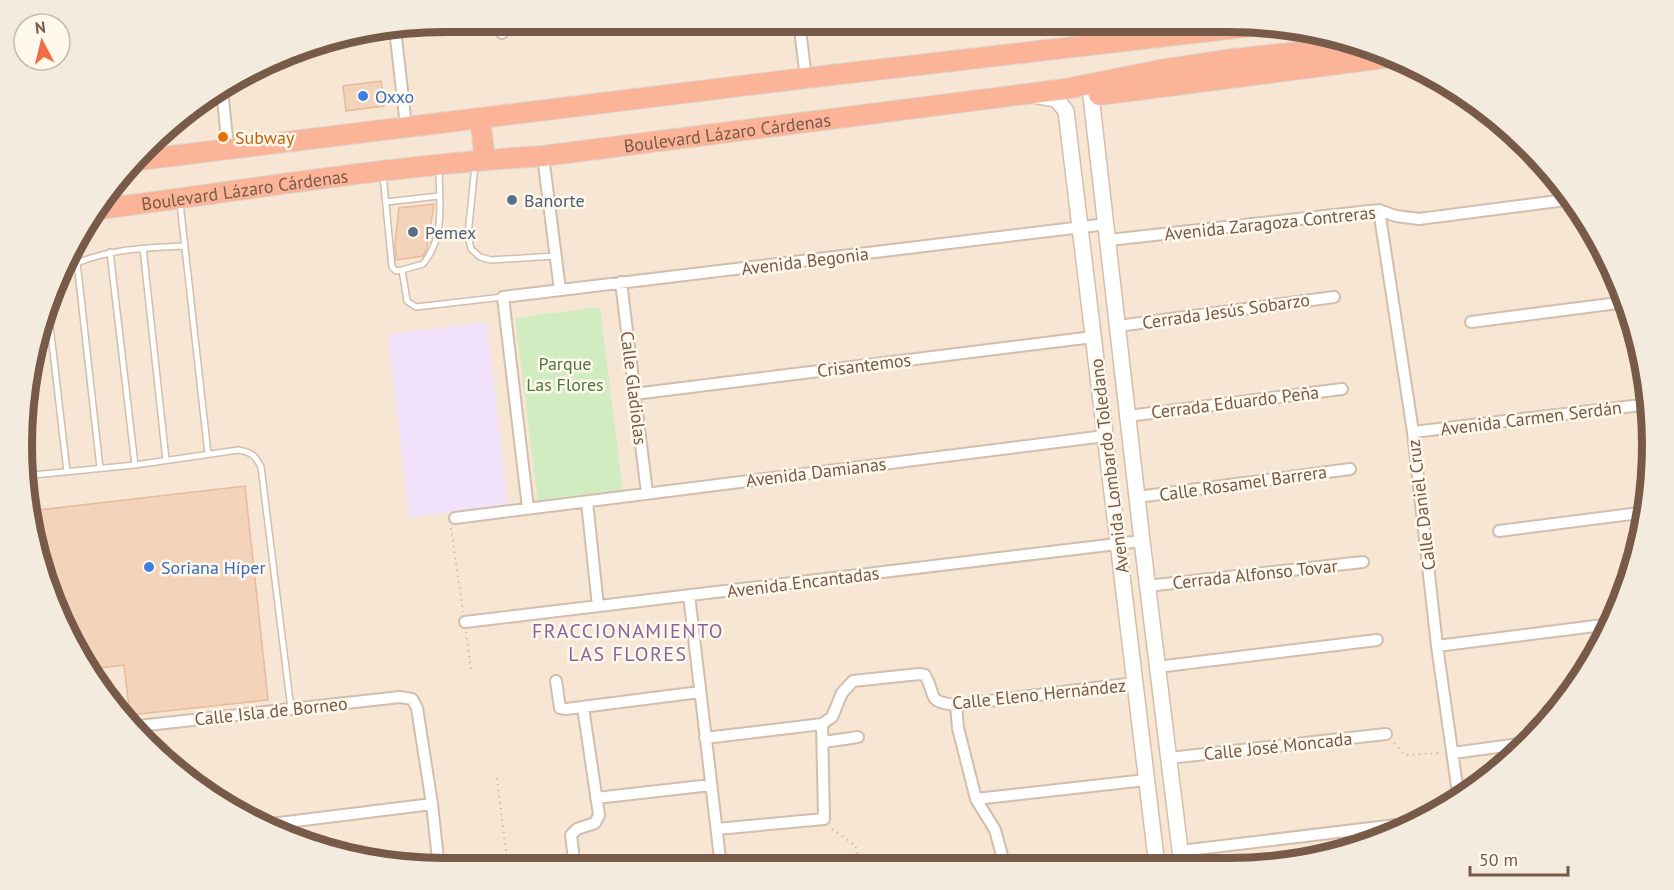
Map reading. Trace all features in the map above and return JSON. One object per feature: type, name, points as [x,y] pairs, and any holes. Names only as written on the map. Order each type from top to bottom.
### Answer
[{"type":"highway","points":[[1046,50],[1082,32]]},
{"type":"highway","points":[[147,159],[806,78],[1205,32]]},
{"type":"highway","name":"Boulevard Lázaro Cárdenas","points":[[106,208],[439,164],[543,156],[1027,94],[1234,58],[1340,47]]},
{"type":"highway","points":[[1065,89],[1091,96],[1377,59]]},
{"type":"highway","points":[[480,118],[480,160]]},
{"type":"main road","name":"Avenida Lombardo Toledano","points":[[1027,94],[1056,99],[1066,111],[1156,858]]},
{"type":"main road","name":"Avenida Lombardo Toledano","points":[[1091,96],[1147,586],[1181,858]]},
{"type":"street","points":[[800,32],[806,78]]},
{"type":"street","points":[[396,34],[406,126]]},
{"type":"street","points":[[223,96],[228,148]]},
{"type":"street","points":[[543,156],[560,290]]},
{"type":"street","name":"Avenida Zaragoza Contreras","points":[[1109,240],[1379,210],[1396,216],[1419,219],[1562,200]]},
{"type":"street","name":"Calle Daniel Cruz","points":[[1379,210],[1413,432],[1437,646],[1458,790]]},
{"type":"street","name":"Avenida Begonia","points":[[503,297],[1107,224]]},
{"type":"street","name":"Calle Gladiolas","points":[[621,282],[647,493]]},
{"type":"street","points":[[503,297],[528,508]]},
{"type":"street","name":"Cerrada Jesús Sobarzo","points":[[1118,326],[1334,297]]},
{"type":"street","points":[[1471,322],[1617,303]]},
{"type":"street","name":"Crisantemos","points":[[634,394],[1093,336]]},
{"type":"street","name":"Cerrada Eduardo Peña","points":[[1128,416],[1341,389]]},
{"type":"street","name":"Avenida Carmen Serdán","points":[[1413,432],[1641,405]]},
{"type":"street","name":"Avenida Damianas","points":[[455,518],[1105,436]]},
{"type":"street","name":"Calle Rosamel Barrera","points":[[1137,497],[1350,469]]},
{"type":"street","points":[[586,502],[598,606]]},
{"type":"street","points":[[1499,531],[1637,513]]},
{"type":"street","name":"Avenida Encantadas","points":[[465,622],[1142,541]]},
{"type":"street","name":"Cerrada Alfonso Tovar","points":[[1147,586],[1363,562]]},
{"type":"street","points":[[689,596],[720,858]]},
{"type":"street","points":[[1437,646],[1601,625]]},
{"type":"street","points":[[1157,668],[1377,640]]},
{"type":"street","name":"Calle Eleno Hernández","points":[[822,724],[832,717],[842,693],[853,681],[925,675],[931,694],[936,700],[942,704],[956,705],[1135,683]]},
{"type":"street","points":[[556,681],[560,708],[583,708],[700,692]]},
{"type":"street","name":"Calle Isla de Borneo","points":[[142,726],[400,697],[412,699],[417,708],[432,804]]},
{"type":"street","points":[[956,705],[958,728],[976,799],[995,830],[1003,858]]},
{"type":"street","points":[[574,858],[571,841],[573,831],[595,823],[599,815],[583,708]]},
{"type":"street","points":[[705,738],[822,724],[824,819],[717,829]]},
{"type":"street","name":"Calle José Moncada","points":[[1169,758],[1386,734]]},
{"type":"street","points":[[824,742],[858,737]]},
{"type":"street","points":[[1453,753],[1513,745]]},
{"type":"street","points":[[976,799],[1146,780]]},
{"type":"street","points":[[596,798],[711,785]]},
{"type":"street","points":[[278,823],[432,804],[438,858]]},
{"type":"street","points":[[1181,858],[1389,826]]},
{"type":"lane","points":[[480,160],[468,235],[471,249],[480,257],[491,260],[555,256]]},
{"type":"lane","points":[[383,171],[392,267],[396,271],[423,264],[433,250],[440,227],[439,164]]},
{"type":"lane","points":[[386,202],[439,196]]},
{"type":"lane","points":[[180,199],[208,454]]},
{"type":"lane","points":[[73,264],[110,252],[184,246]]},
{"type":"lane","points":[[143,248],[166,460]]},
{"type":"lane","points":[[110,252],[135,465]]},
{"type":"lane","points":[[77,262],[100,468]]},
{"type":"lane","points":[[402,270],[407,301],[416,307],[503,297]]},
{"type":"lane","points":[[50,324],[67,472]]},
{"type":"lane","points":[[32,476],[135,465],[238,450],[249,452],[256,457],[261,467],[291,709]]},
{"type":"path","points":[[455,518],[450,527],[471,671]]},
{"type":"path","points":[[1386,734],[1405,755],[1453,753]]},
{"type":"path","points":[[496,778],[507,858]]},
{"type":"path","points":[[824,819],[832,829],[855,845],[859,858]]},
{"type":"shaded area","points":[[418,32],[1256,32],[1310,39],[1362,53],[1412,74],[1459,101],[1481,117],[1502,134],[1540,172],[1573,215],[1587,238],[1621,312],[1635,364],[1639,391],[1642,418],[1642,472],[1635,526],[1621,578],[1600,628],[1573,675],[1540,718],[1502,756],[1459,789],[1412,816],[1362,837],[1310,851],[1283,855],[1256,858],[418,858],[364,851],[312,837],[262,816],[215,789],[193,773],[172,756],[134,718],[101,675],[74,628],[53,578],[39,526],[35,499],[32,472],[32,418],[39,364],[53,312],[87,238],[101,215],[134,172],[172,134],[215,101],[262,74],[287,63],[312,53],[364,39]]},
{"type":"shaded area","points":[[487,322],[508,505],[409,517],[388,334]]},
{"type":"green space","name":"Parque Las Flores","points":[[600,307],[623,492],[538,502],[515,318]]},
{"type":"building","name":"Oxxo","points":[[381,81],[384,106],[346,111],[343,86]]},
{"type":"building","name":"Pemex","points":[[434,204],[427,248],[423,256],[396,260],[395,245],[399,208]]},
{"type":"building","name":"Soriana Híper","points":[[245,486],[268,700],[131,715],[124,665],[97,668],[74,628],[53,578],[39,526],[41,525],[39,510]]},
{"type":"place","name":"Oxxo","points":[[363,96]]},
{"type":"place","name":"Subway","points":[[223,137]]},
{"type":"place","name":"Banorte","points":[[512,200]]},
{"type":"place","name":"Pemex","points":[[413,232]]},
{"type":"place","name":"Soriana Híper","points":[[149,567]]},
{"type":"district","name":"FRACCIONAMIENTO LAS FLORES","points":[[628,642]]}]
